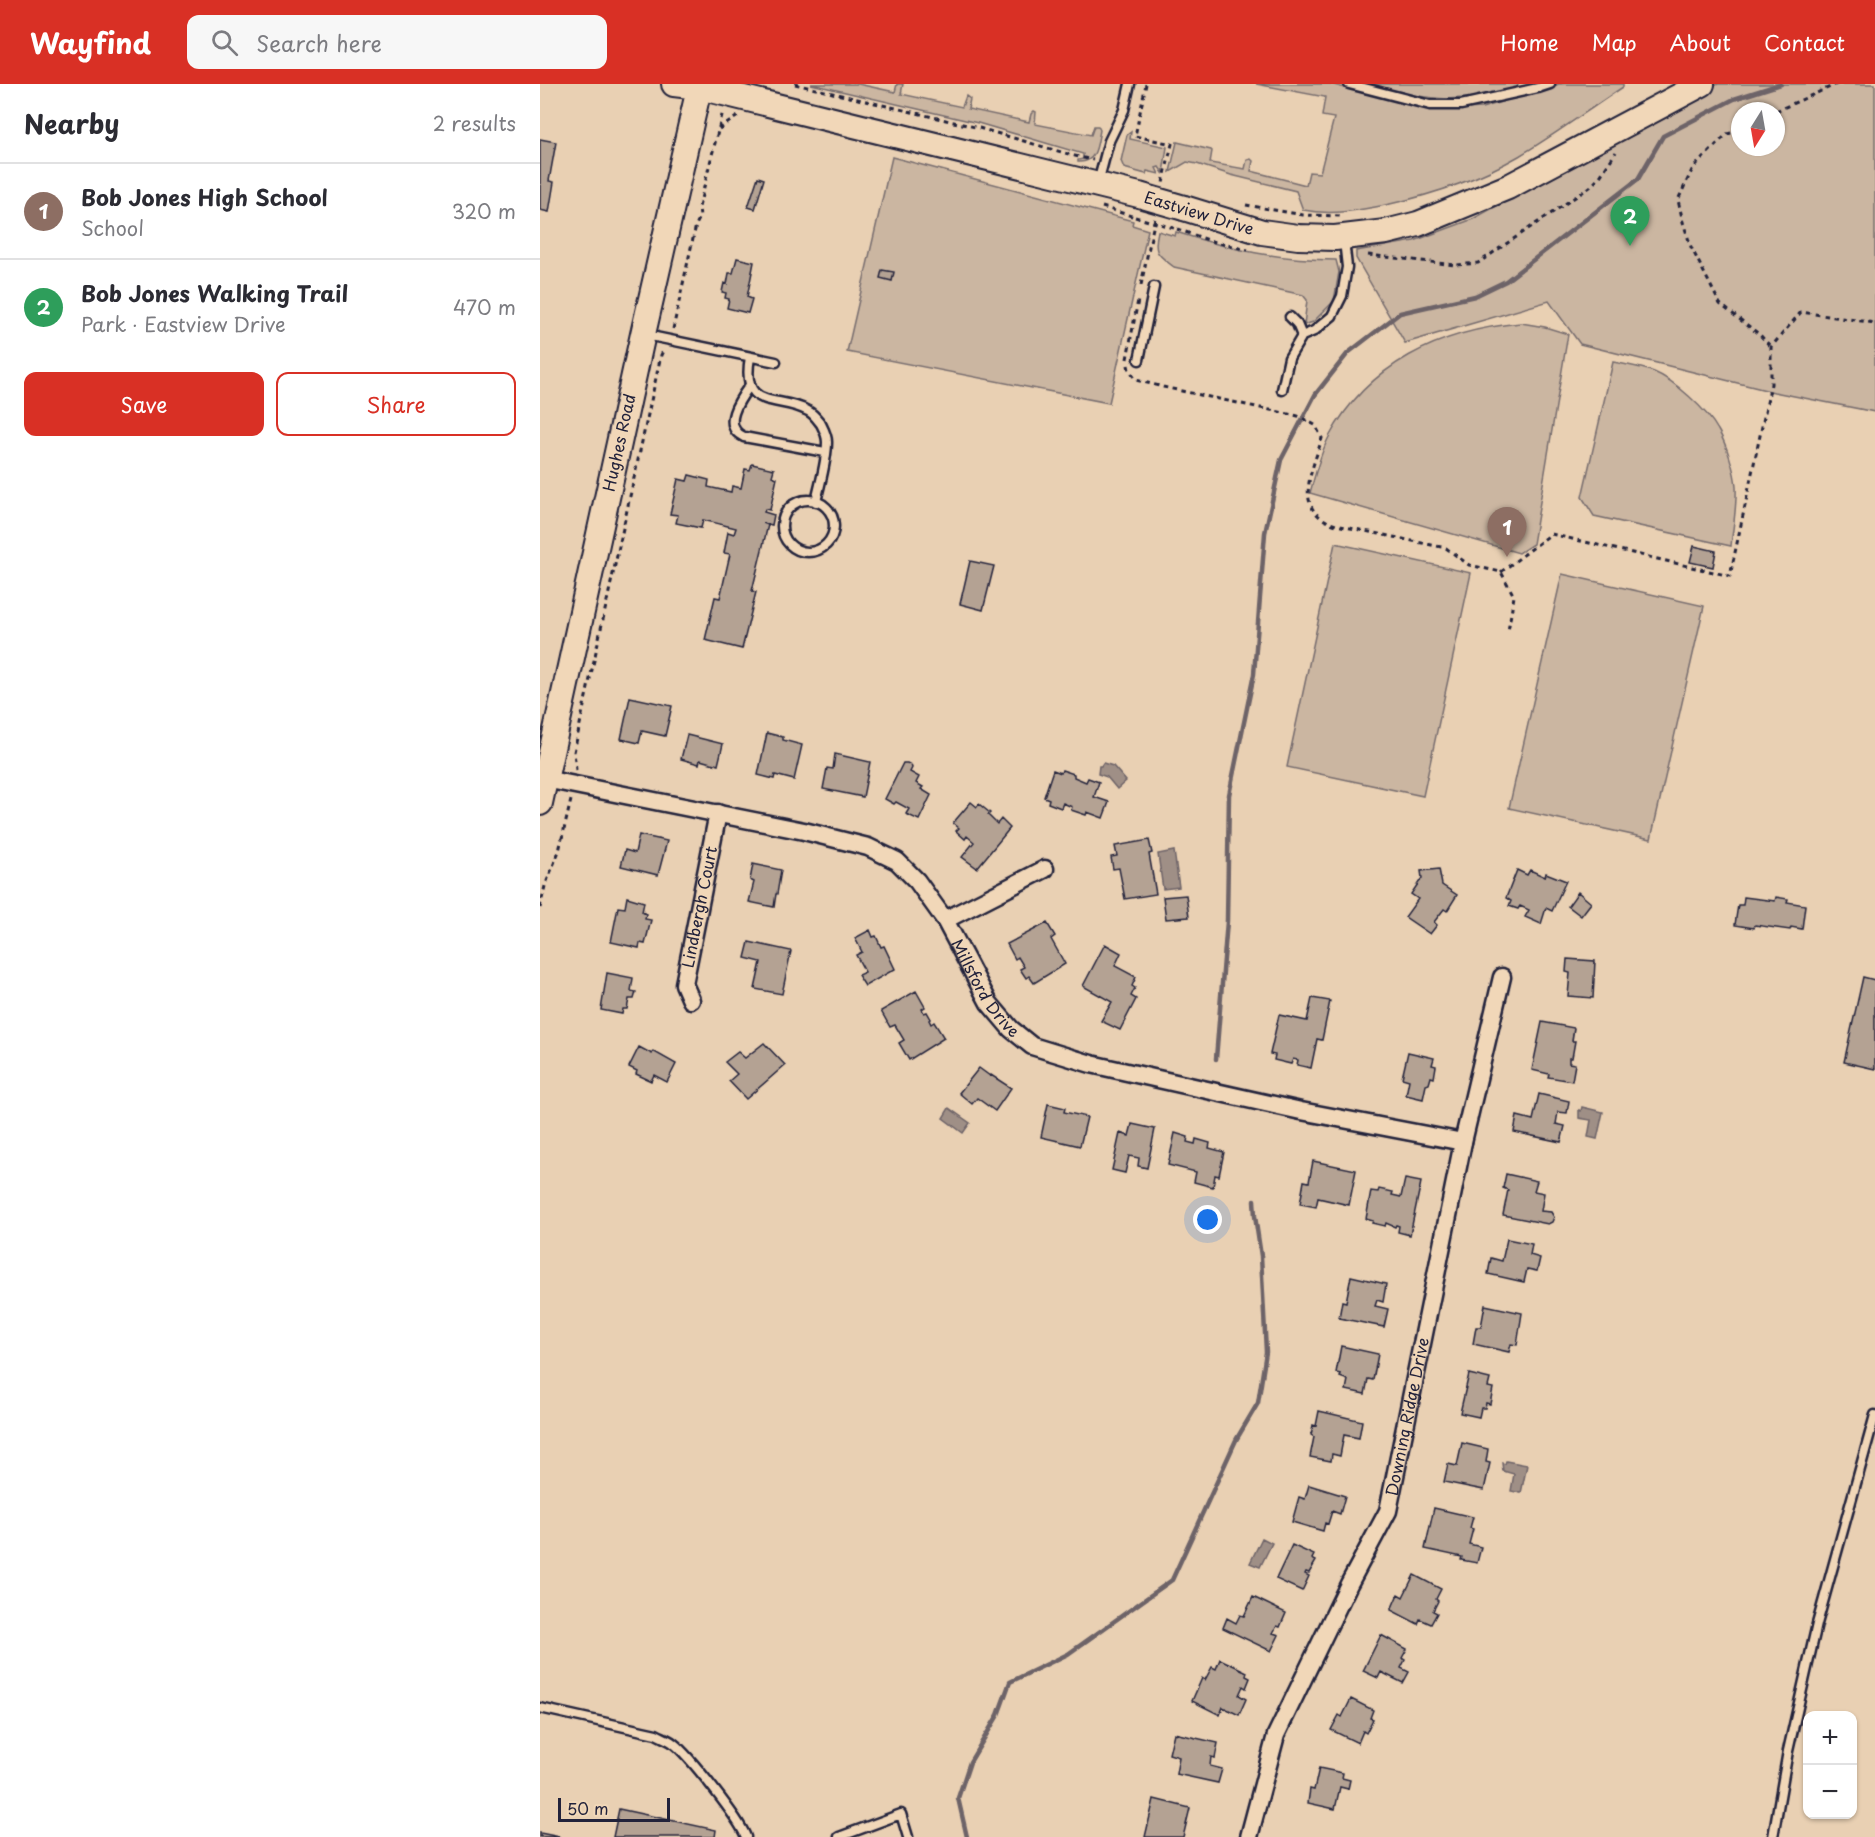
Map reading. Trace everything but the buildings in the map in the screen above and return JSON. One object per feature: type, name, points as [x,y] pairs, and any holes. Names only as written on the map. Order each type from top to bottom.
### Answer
[{"type":"street","name":"Eastview Drive","points":[[674,84],[699,86],[1101,174],[1180,219],[1298,237],[1347,227],[1386,232],[1418,224],[1508,187],[1702,84]]},
{"type":"street","name":"Hughes Road","points":[[540,803],[699,86]]},
{"type":"street","name":"Millsford Drive","points":[[545,779],[804,831],[868,847],[897,861],[917,881],[945,920],[989,1003],[1011,1029],[1032,1046],[1090,1064],[1301,1111],[1463,1142]]},
{"type":"street","name":"Lindbergh Court","points":[[691,1000],[684,984],[718,813]]},
{"type":"street","points":[[945,920],[1045,869]]},
{"type":"street","name":"Downing Ridge Drive","points":[[1249,1837],[1276,1735],[1349,1584],[1388,1511],[1463,1142],[1502,977]]},
{"type":"lane","points":[[1101,174],[1109,141],[1124,110],[1130,84]]},
{"type":"lane","points":[[1350,84],[1430,105],[1461,105],[1550,84]]},
{"type":"lane","points":[[1282,390],[1289,358],[1302,336],[1314,331],[1332,316],[1342,296],[1347,267],[1347,227]]},
{"type":"lane","points":[[1139,360],[1154,287]]},
{"type":"lane","points":[[1290,317],[1297,324],[1302,336]]},
{"type":"lane","points":[[643,334],[776,362]]},
{"type":"lane","points":[[750,357],[748,374],[750,385],[760,398],[807,410],[814,415],[825,430],[827,441],[816,502]]},
{"type":"lane","points":[[750,385],[735,408],[733,423],[738,434],[825,452]]},
{"type":"lane","points":[[808,500],[816,502],[830,512],[834,520],[832,538],[819,550],[810,552],[794,548],[787,542],[782,526],[784,518],[793,506],[808,500]]},
{"type":"lane","points":[[1773,1837],[1788,1752],[1817,1624],[1875,1415]]},
{"type":"lane","points":[[540,1708],[656,1734],[672,1743],[685,1755],[729,1809],[746,1837]]},
{"type":"lane","points":[[839,1837],[901,1814],[908,1837]]},
{"type":"path","points":[[795,84],[979,128],[1101,174]]},
{"type":"path","points":[[1146,84],[1135,136],[1172,144],[1145,201],[1180,219]]},
{"type":"path","points":[[1785,107],[1837,84]]},
{"type":"path","points":[[576,769],[574,752],[661,355],[673,330],[696,225],[700,217],[699,207],[719,129]]},
{"type":"path","points":[[1731,133],[1727,134],[1693,168],[1678,200],[1691,247],[1720,304],[1760,335],[1771,347]]},
{"type":"path","points":[[1238,203],[1303,215],[1347,227]]},
{"type":"path","points":[[1156,214],[1126,356],[1129,370],[1136,380],[1298,416],[1315,425],[1322,438],[1307,492],[1312,507],[1323,520],[1336,525],[1446,548],[1469,565],[1501,572],[1514,596],[1508,631]]},
{"type":"path","points":[[1501,572],[1551,534],[1730,576],[1771,384],[1771,347],[1801,312],[1875,323]]},
{"type":"path","points":[[540,908],[545,886],[560,851],[571,799]]},
{"type":"shaded area","points":[[811,84],[858,84],[895,92],[897,84],[903,84],[901,94],[962,107],[966,96],[970,99],[968,109],[1029,122],[1034,111],[1036,112],[1035,124],[1091,135],[1094,126],[1098,126],[1100,130],[1093,156],[1084,162],[1078,162],[1083,159],[1083,154],[978,123]]},
{"type":"shaded area","points":[[1256,84],[1330,84],[1411,105],[1445,110],[1482,108],[1559,84],[1623,84],[1623,87],[1532,148],[1472,179],[1424,196],[1390,204],[1358,210],[1314,212],[1303,210],[1296,191],[1187,162],[1170,172],[1177,142],[1211,150],[1210,163],[1245,169],[1247,160],[1251,159],[1253,161],[1251,171],[1306,185],[1309,172],[1320,173],[1334,118],[1322,116],[1325,97]]},
{"type":"shaded area","points":[[1363,84],[1518,84],[1517,88],[1496,94],[1457,99],[1422,97]]},
{"type":"shaded area","points":[[1718,84],[1875,84],[1875,412],[1774,392],[1580,344],[1549,301],[1405,343],[1356,258],[1356,251],[1414,241],[1473,219]]},
{"type":"shaded area","points":[[1131,132],[1130,139],[1167,147],[1163,173],[1159,167],[1156,168],[1159,174],[1147,171],[1146,174],[1124,168],[1121,161],[1127,135]]},
{"type":"shaded area","points":[[892,157],[1133,221],[1132,225],[1148,230],[1109,403],[847,352]]},
{"type":"shaded area","points":[[1158,231],[1175,236],[1176,232],[1255,253],[1315,260],[1336,260],[1339,272],[1334,301],[1313,322],[1304,325],[1307,300],[1303,295],[1174,267],[1156,249]]},
{"type":"shaded area","points":[[1521,323],[1568,334],[1533,544],[1519,553],[1310,493],[1320,457],[1345,411],[1364,389],[1386,371],[1410,355],[1463,333]]},
{"type":"shaded area","points":[[1613,362],[1649,370],[1662,376],[1698,405],[1713,422],[1724,442],[1734,473],[1736,487],[1731,546],[1594,516],[1582,497]]},
{"type":"shaded area","points":[[1335,543],[1471,573],[1423,796],[1287,767]]},
{"type":"shaded area","points":[[1562,574],[1704,606],[1651,839],[1509,808]]},
{"type":"shaded area","points":[[1103,763],[1113,766],[1126,781],[1117,789],[1107,777],[1098,774],[1099,766]]},
{"type":"shaded area","points":[[1174,851],[1179,887],[1163,889],[1158,854]]},
{"type":"shaded area","points":[[1582,1107],[1603,1112],[1597,1139],[1588,1137],[1591,1120],[1579,1118],[1579,1110],[1581,1111]]},
{"type":"shaded area","points":[[949,1108],[970,1123],[963,1133],[943,1118]]},
{"type":"shaded area","points":[[1506,1461],[1527,1465],[1521,1493],[1511,1491],[1514,1474],[1503,1471],[1502,1463],[1505,1464]]},
{"type":"shaded area","points":[[1262,1538],[1272,1543],[1260,1567],[1250,1563]]},
{"type":"waterway","points":[[1216,1059],[1227,921],[1229,795],[1254,674],[1265,533],[1281,460],[1315,395],[1348,353],[1400,313],[1475,296],[1506,281],[1638,179],[1663,136],[1734,99],[1781,84]]},
{"type":"waterway","points":[[967,1837],[958,1798],[970,1762],[998,1715],[1010,1682],[1068,1654],[1172,1580],[1236,1440],[1258,1403],[1266,1352],[1261,1256],[1254,1200]]},
{"type":"place","name":"Bob Jones Walking Trail","points":[[1630,246]]},
{"type":"place","name":"Bob Jones High School","points":[[1507,557]]}]
